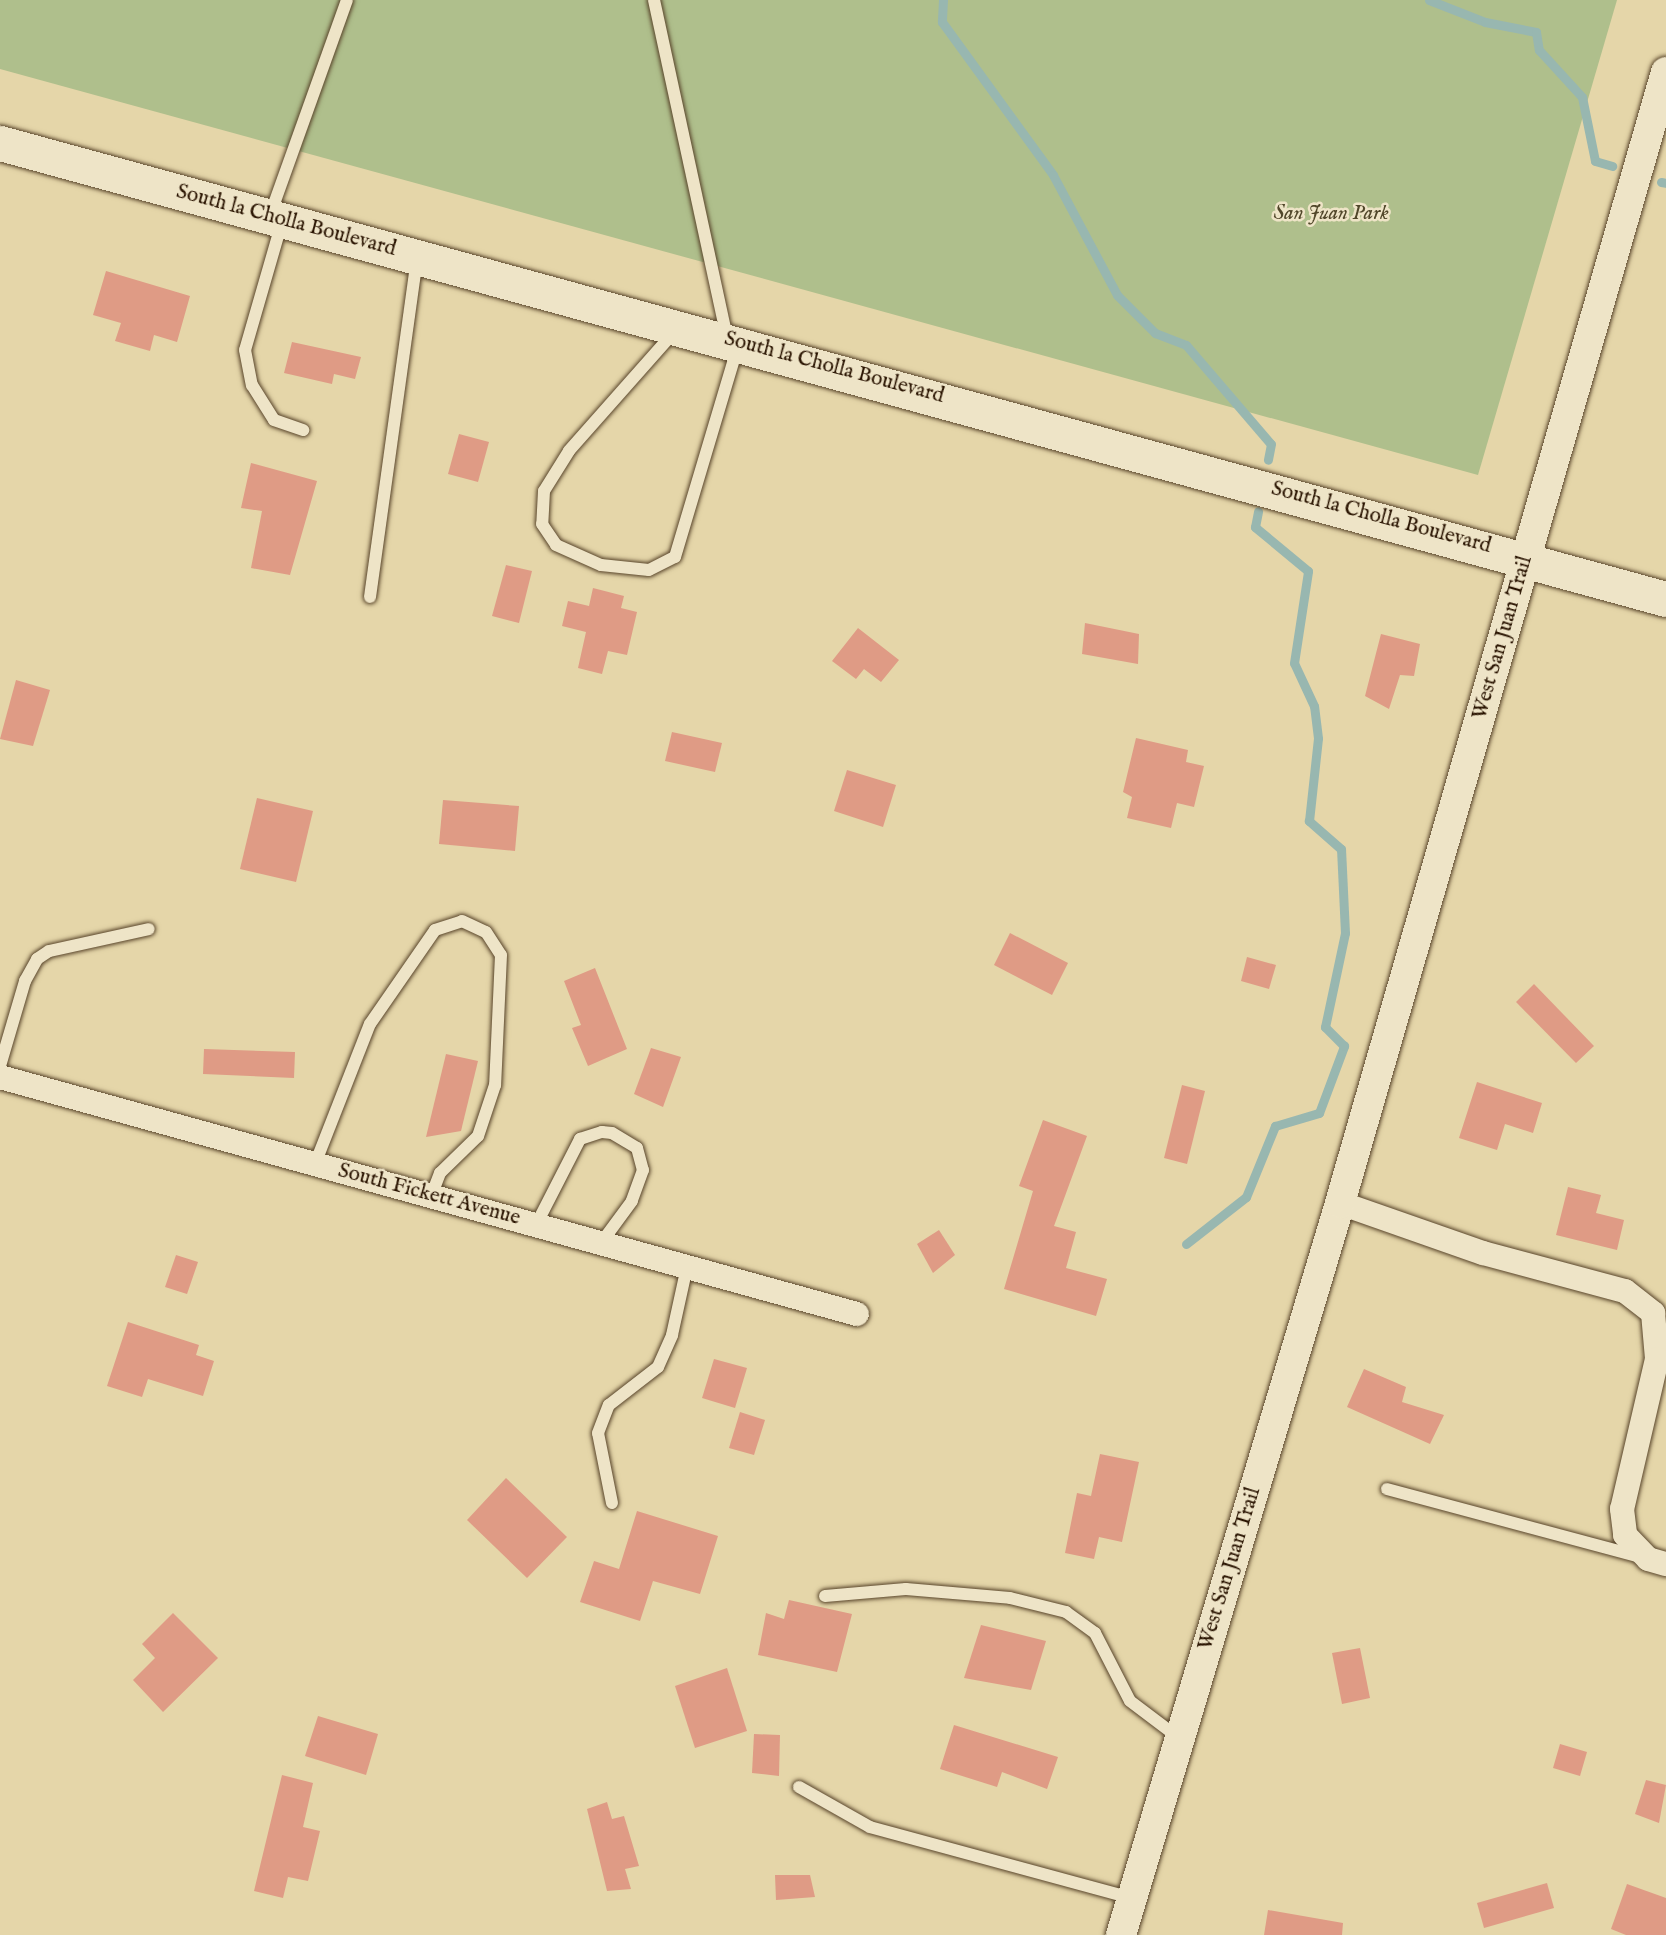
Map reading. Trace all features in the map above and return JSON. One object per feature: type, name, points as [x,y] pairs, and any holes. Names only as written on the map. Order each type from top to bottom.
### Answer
[{"type":"main road","name":"South la Cholla Boulevard","points":[[0,143],[1526,557],[1666,599]]},
{"type":"street","name":"West San Juan Trail","points":[[1121,1935],[1340,1203],[1666,72]]},
{"type":"street","name":"South Fickett Avenue","points":[[0,1077],[857,1314]]},
{"type":"street","points":[[1340,1203],[1483,1253],[1625,1290],[1653,1313],[1657,1359],[1622,1509],[1625,1535],[1657,1561]]},
{"type":"lane","points":[[303,430],[274,420],[252,385],[244,350],[277,217],[347,0]]},
{"type":"lane","points":[[654,0],[733,341],[675,557],[649,570],[601,565],[556,545],[542,524],[544,491],[569,451],[679,327]]},
{"type":"lane","points":[[370,597],[417,257]]},
{"type":"lane","points":[[315,1164],[370,1024],[435,930],[462,921],[486,932],[501,956],[495,1085],[478,1136],[440,1173],[432,1196]]},
{"type":"lane","points":[[0,1066],[25,981],[37,959],[49,951],[149,929]]},
{"type":"lane","points":[[536,1225],[580,1139],[602,1132],[612,1133],[638,1148],[643,1170],[632,1201],[601,1243]]},
{"type":"lane","points":[[612,1503],[598,1433],[608,1405],[658,1367],[672,1335],[687,1267]]},
{"type":"lane","points":[[1387,1489],[1657,1561]]},
{"type":"lane","points":[[825,1596],[906,1589],[1010,1598],[1066,1612],[1095,1633],[1130,1701],[1179,1738]]},
{"type":"lane","points":[[799,1787],[870,1827],[1131,1898]]},
{"type":"green space","name":"San Juan Park","points":[[0,0],[1617,0],[1478,475],[0,69]]},
{"type":"building","points":[[106,271],[190,296],[177,342],[154,335],[150,351],[115,341],[121,323],[93,315]]},
{"type":"building","points":[[292,342],[361,357],[355,379],[334,374],[332,384],[284,373]]},
{"type":"building","points":[[459,434],[489,442],[478,482],[448,474]]},
{"type":"building","points":[[251,463],[317,481],[290,575],[251,568],[262,511],[241,508]]},
{"type":"building","points":[[506,565],[532,571],[519,623],[492,616]]},
{"type":"building","points":[[593,588],[624,596],[621,608],[637,612],[627,655],[608,651],[602,674],[578,668],[586,632],[562,626],[568,601],[589,606]]},
{"type":"building","points":[[1085,623],[1139,634],[1138,664],[1082,654]]},
{"type":"building","points":[[858,628],[899,660],[881,682],[864,669],[856,679],[832,661]]},
{"type":"building","points":[[1381,634],[1420,644],[1414,676],[1400,675],[1389,709],[1365,696]]},
{"type":"building","points":[[16,680],[50,690],[33,746],[0,739]]},
{"type":"building","points":[[672,732],[722,743],[715,772],[665,761]]},
{"type":"building","points":[[1136,738],[1188,750],[1186,762],[1204,766],[1194,807],[1177,803],[1171,828],[1127,818],[1132,797],[1123,792]]},
{"type":"building","points":[[847,770],[896,785],[883,827],[834,811]]},
{"type":"building","points":[[257,798],[313,811],[296,882],[240,869]]},
{"type":"building","points":[[443,800],[519,806],[515,851],[439,844]]},
{"type":"building","points":[[1010,933],[1068,963],[1052,995],[994,965]]},
{"type":"building","points":[[1247,957],[1276,965],[1269,989],[1241,981]]},
{"type":"building","points":[[595,968],[627,1049],[588,1066],[572,1028],[581,1025],[564,981]]},
{"type":"building","points":[[1534,984],[1594,1046],[1576,1063],[1516,1002]]},
{"type":"building","points":[[651,1048],[681,1057],[663,1107],[634,1094]]},
{"type":"building","points":[[204,1049],[295,1052],[294,1078],[203,1074]]},
{"type":"building","points":[[446,1054],[478,1061],[461,1131],[426,1137]]},
{"type":"building","points":[[1477,1082],[1542,1103],[1533,1133],[1505,1124],[1497,1150],[1459,1138]]},
{"type":"building","points":[[1182,1085],[1205,1091],[1187,1164],[1164,1158]]},
{"type":"building","points":[[1043,1120],[1087,1136],[1054,1226],[1076,1232],[1066,1268],[1107,1279],[1096,1316],[1004,1289],[1033,1191],[1019,1186]]},
{"type":"building","points":[[1568,1187],[1601,1195],[1596,1213],[1624,1220],[1617,1250],[1556,1235]]},
{"type":"building","points":[[939,1230],[955,1255],[933,1273],[917,1244]]},
{"type":"building","points":[[176,1255],[198,1262],[187,1294],[165,1287]]},
{"type":"building","points":[[128,1322],[199,1345],[196,1355],[214,1361],[203,1396],[148,1379],[142,1397],[107,1386]]},
{"type":"building","points":[[714,1359],[747,1368],[735,1408],[702,1398]]},
{"type":"building","points":[[1364,1369],[1406,1387],[1402,1402],[1444,1415],[1430,1444],[1347,1407]]},
{"type":"building","points":[[740,1412],[765,1420],[754,1455],[729,1448]]},
{"type":"building","points":[[1100,1454],[1139,1462],[1122,1542],[1099,1537],[1094,1559],[1065,1553],[1077,1493],[1091,1496]]},
{"type":"building","points":[[506,1478],[567,1537],[527,1578],[467,1520]]},
{"type":"building","points":[[637,1511],[718,1536],[700,1594],[653,1581],[640,1621],[580,1602],[594,1561],[619,1569]]},
{"type":"building","points":[[789,1600],[852,1614],[837,1672],[758,1655],[766,1613],[784,1619]]},
{"type":"building","points":[[173,1613],[218,1658],[163,1712],[133,1680],[155,1658],[142,1644]]},
{"type":"building","points":[[981,1625],[1046,1641],[1031,1690],[964,1678]]},
{"type":"building","points":[[1360,1648],[1370,1698],[1342,1704],[1332,1653]]},
{"type":"building","points":[[727,1668],[747,1731],[695,1748],[675,1686]]},
{"type":"building","points":[[318,1716],[378,1734],[366,1775],[305,1756]]},
{"type":"building","points":[[954,1725],[1058,1757],[1047,1789],[1002,1772],[997,1787],[940,1769]]},
{"type":"building","points":[[754,1734],[780,1735],[779,1776],[752,1773]]},
{"type":"building","points":[[1560,1744],[1587,1752],[1580,1776],[1553,1768]]},
{"type":"building","points":[[282,1775],[313,1783],[303,1827],[320,1831],[308,1881],[288,1877],[283,1898],[254,1891]]},
{"type":"building","points":[[1646,1780],[1666,1785],[1659,1823],[1635,1814]]},
{"type":"building","points":[[607,1802],[612,1819],[624,1816],[639,1866],[625,1869],[631,1889],[607,1891],[587,1809]]},
{"type":"building","points":[[775,1875],[810,1875],[815,1897],[776,1900]]},
{"type":"building","points":[[1547,1883],[1554,1908],[1484,1928],[1477,1903]]},
{"type":"building","points":[[1627,1884],[1666,1898],[1666,1935],[1626,1935],[1611,1929]]},
{"type":"building","points":[[1268,1910],[1343,1923],[1342,1935],[1264,1935]]},
{"type":"waterway","points":[[943,0],[942,22],[1053,175],[1117,295],[1155,333],[1186,345],[1271,444],[1268,460]]},
{"type":"waterway","points":[[1429,0],[1485,22],[1536,32],[1539,50],[1582,97],[1595,161],[1612,166]]},
{"type":"waterway","points":[[1661,182],[1666,183]]},
{"type":"waterway","points":[[1186,1244],[1246,1197],[1275,1126],[1319,1113],[1344,1046],[1325,1027],[1345,933],[1341,849],[1309,821],[1318,738],[1314,706],[1294,663],[1308,571],[1255,527],[1258,511]]}]
